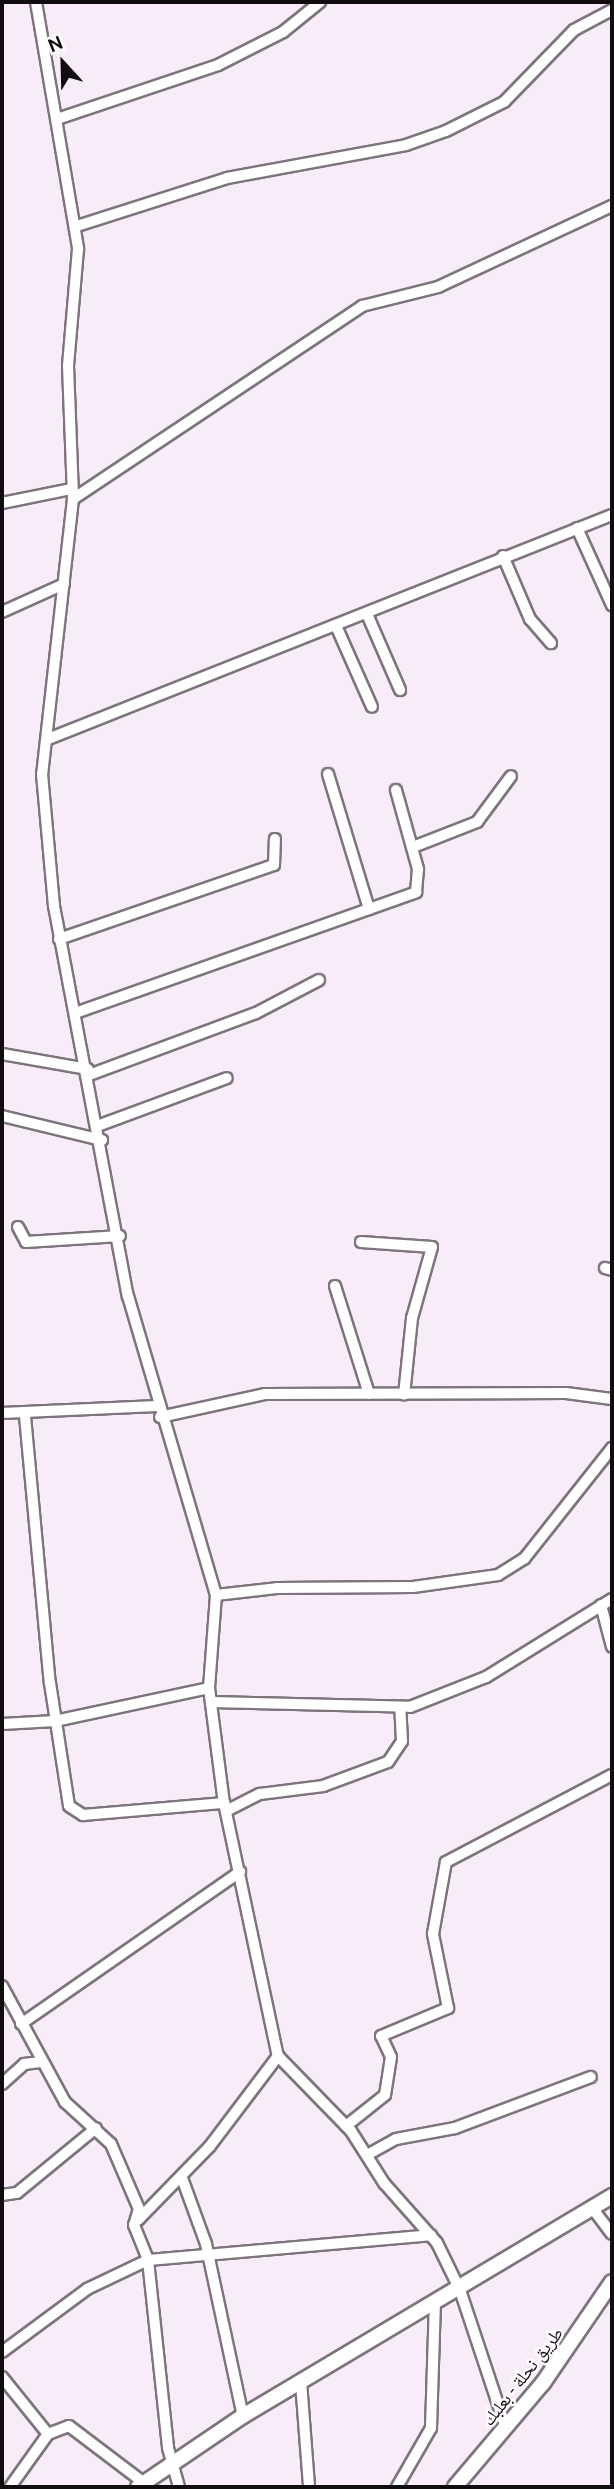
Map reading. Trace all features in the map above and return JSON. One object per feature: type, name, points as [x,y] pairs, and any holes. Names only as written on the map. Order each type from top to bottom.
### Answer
[{"type":"street","points":[[36,2],[77,226],[78,285],[68,366],[72,494],[48,739],[42,774],[59,939],[78,1013],[100,1125],[128,1296],[160,1418],[216,1595],[209,1688],[225,1807],[278,2056],[346,2126],[431,2235],[460,2290],[506,2428]]},
{"type":"street","points":[[57,119],[218,65],[283,32],[320,2]]},
{"type":"street","points":[[77,226],[227,178],[406,145],[446,131],[504,102],[574,30],[612,10]]},
{"type":"street","points":[[2,503],[72,494],[362,306],[438,288],[612,206]]},
{"type":"street","points":[[48,739],[337,628],[503,556],[612,515]]},
{"type":"street","points":[[577,528],[612,605]]},
{"type":"street","points":[[503,556],[530,620],[551,643]]},
{"type":"street","points":[[2,612],[64,584]]},
{"type":"street","points":[[368,614],[400,690]]},
{"type":"street","points":[[337,628],[372,707]]},
{"type":"street","points":[[328,774],[369,909]]},
{"type":"street","points":[[413,847],[477,822],[511,776]]},
{"type":"street","points":[[78,1013],[416,892],[420,877],[396,790]]},
{"type":"street","points":[[59,939],[274,865],[275,839]]},
{"type":"street","points":[[2,1054],[88,1072],[256,1013],[319,980]]},
{"type":"street","points":[[100,1125],[227,1078]]},
{"type":"street","points":[[2,1116],[102,1140]]},
{"type":"street","points":[[18,1227],[26,1242],[120,1236]]},
{"type":"street","points":[[361,1242],[432,1247],[412,1318],[404,1395]]},
{"type":"street","points":[[335,1286],[369,1394]]},
{"type":"street","points":[[160,1418],[243,1396],[369,1394],[612,1399]]},
{"type":"street","points":[[2,1413],[25,1416],[157,1406]]},
{"type":"street","points":[[25,1416],[55,1721],[74,1814],[225,1807],[260,1794],[323,1786],[388,1762],[402,1741],[400,1708]]},
{"type":"street","points":[[216,1595],[277,1588],[413,1587],[498,1575],[524,1559],[612,1448]]},
{"type":"street","points":[[211,1702],[400,1708],[486,1676],[612,1600]]},
{"type":"street","points":[[601,1605],[612,1647]]},
{"type":"street","points":[[2,1724],[55,1721],[209,1688]]},
{"type":"street","points":[[346,2126],[388,2087],[391,2057],[382,2036],[448,2008],[433,1934],[446,1862],[612,1775]]},
{"type":"street","points":[[21,2024],[240,1872]]},
{"type":"street","points":[[2,1986],[65,2102],[111,2144],[139,2209],[134,2225],[148,2260],[172,2467],[179,2487]]},
{"type":"street","points":[[134,2225],[182,2178],[278,2056]]},
{"type":"street","points":[[2,2084],[24,2064],[41,2062]]},
{"type":"street","points":[[368,2155],[396,2139],[455,2128],[591,2077]]},
{"type":"street","points":[[2,2195],[17,2193],[96,2128]]},
{"type":"street","points":[[182,2178],[209,2254],[243,2416]]},
{"type":"street","points":[[10,2487],[48,2434],[69,2426],[141,2485],[172,2467],[243,2416],[460,2290],[612,2196]]},
{"type":"street","points":[[593,2208],[612,2234]]},
{"type":"street","points":[[2,2352],[87,2289],[148,2260],[431,2235]]},
{"type":"street","name":"طريق نحلة - بعلبك","points":[[460,2485],[506,2428],[612,2282]]},
{"type":"street","points":[[397,2487],[431,2428],[435,2303]]},
{"type":"street","points":[[2,2377],[48,2434]]},
{"type":"street","points":[[301,2382],[309,2487]]}]
